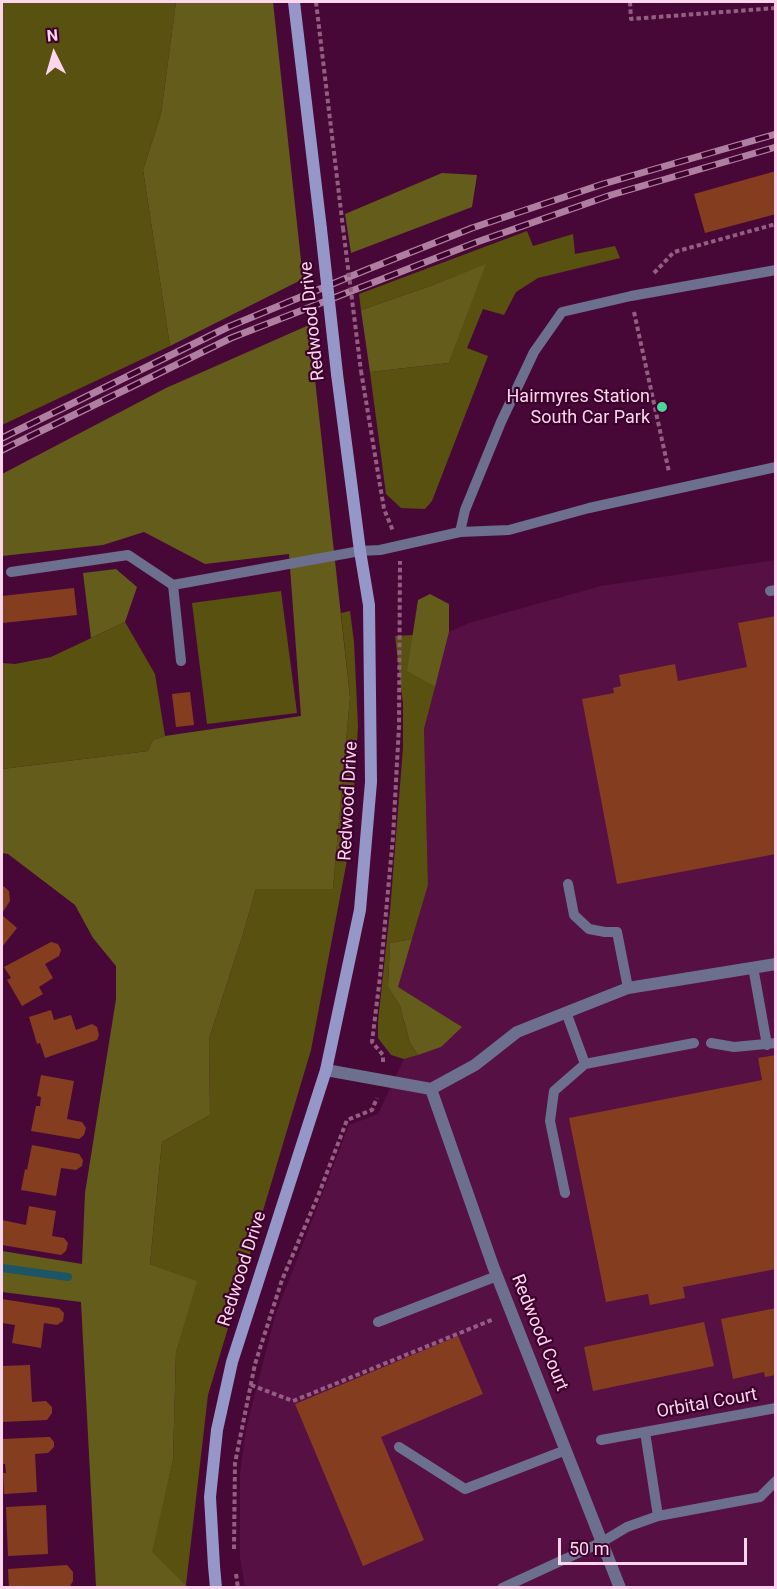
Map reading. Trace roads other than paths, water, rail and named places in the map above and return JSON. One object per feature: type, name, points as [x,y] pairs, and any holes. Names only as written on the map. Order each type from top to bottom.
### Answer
[{"type":"street","name":"Redwood Drive","points":[[216,1587],[210,1497],[217,1430],[232,1362],[326,1070],[360,910],[371,782],[369,605],[337,374],[294,2]]},
{"type":"street","points":[[326,1070],[431,1089],[475,1065],[517,1032],[628,988],[776,964]]},
{"type":"street","name":"Redwood Court","points":[[431,1089],[497,1276],[620,1587]]},
{"type":"lane","points":[[460,532],[465,510],[501,422],[534,352],[562,312],[631,296],[776,270]]},
{"type":"lane","points":[[11,572],[128,555],[173,585],[360,551],[380,550],[460,532],[509,530],[589,507],[776,467]]},
{"type":"lane","points":[[173,585],[181,661]]},
{"type":"lane","points":[[568,884],[574,915],[589,929],[617,932],[628,988]]},
{"type":"lane","points":[[711,1043],[734,1047],[771,1044],[753,967]]},
{"type":"lane","points":[[566,1012],[585,1064]]},
{"type":"lane","points":[[565,1192],[550,1121],[554,1092],[585,1064],[694,1043]]},
{"type":"lane","points":[[378,1322],[497,1276]]},
{"type":"lane","name":"Orbital Court","points":[[601,1440],[776,1408]]},
{"type":"lane","name":"Orbital Court","points":[[645,1432],[657,1516]]},
{"type":"lane","points":[[399,1447],[465,1489],[566,1450]]},
{"type":"lane","points":[[502,1587],[516,1585],[627,1527],[657,1516],[760,1497],[776,1480]]},
{"type":"waterway","points":[[2,1268],[68,1277]]},
{"type":"railway","points":[[2,438],[228,327],[472,228],[603,184],[776,134]]},
{"type":"railway","points":[[2,450],[231,338],[477,242],[611,195],[776,147]]},
{"type":"place","name":"Hairmyres Station South Car Park","points":[[662,407]]}]
